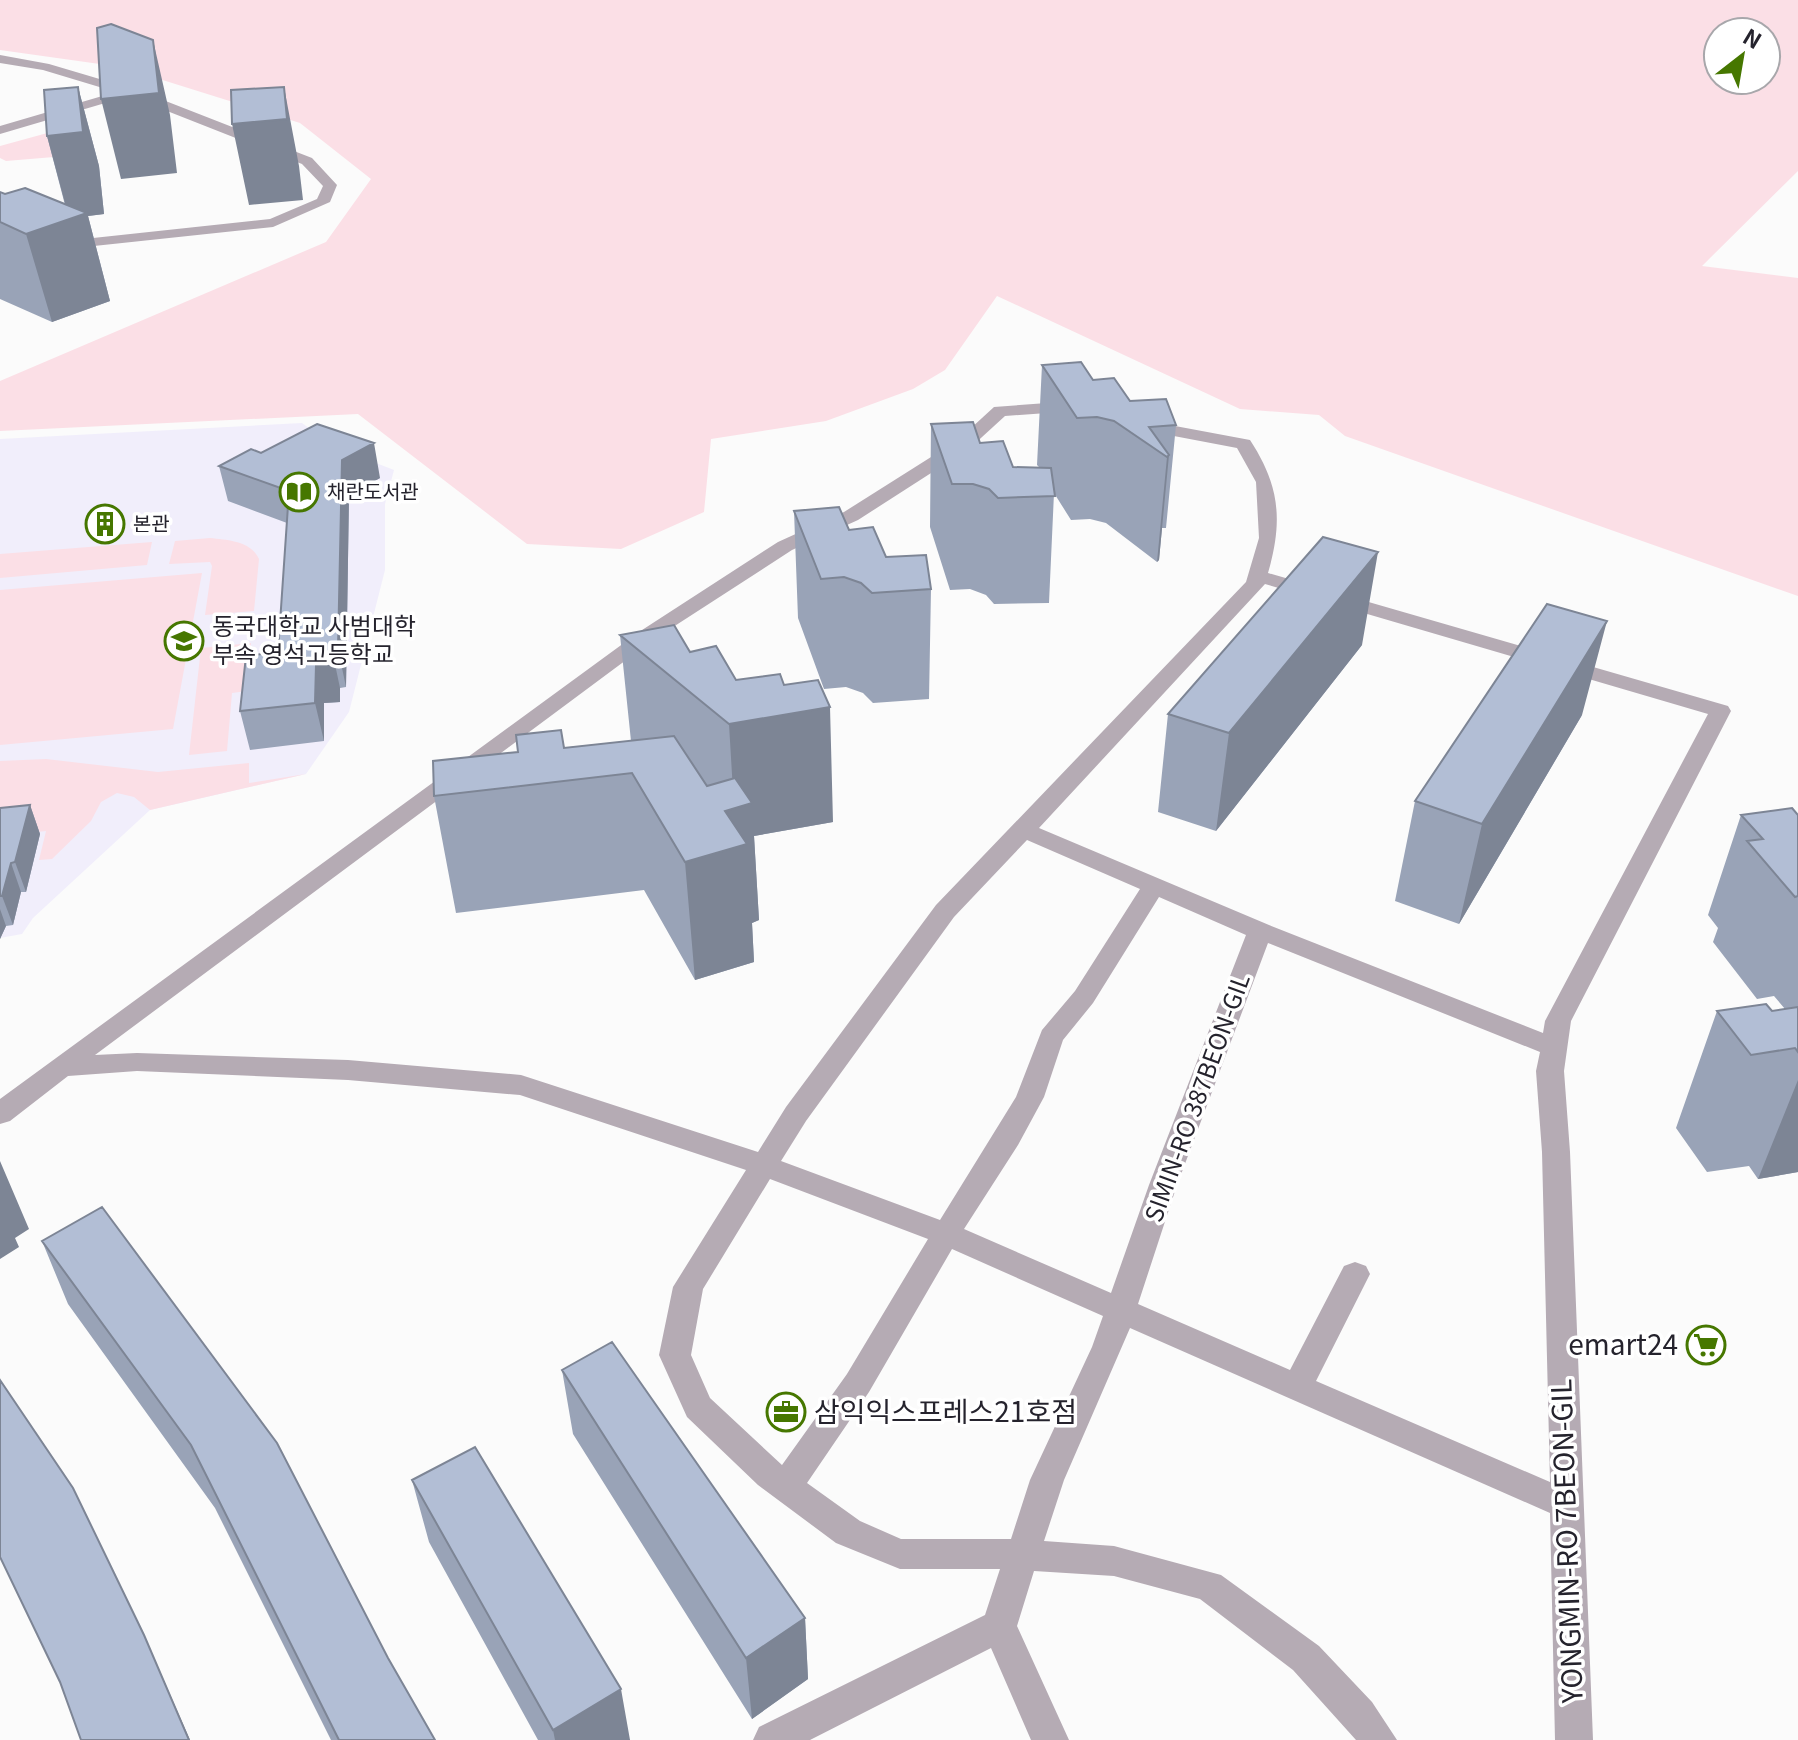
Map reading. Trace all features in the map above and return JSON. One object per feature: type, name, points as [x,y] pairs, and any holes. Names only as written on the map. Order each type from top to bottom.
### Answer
[{"type":"street","points":[[0,59],[45,67],[129,92],[307,161],[330,185],[323,202],[273,223],[0,252]]},
{"type":"street","points":[[0,130],[129,92]]},
{"type":"street","points":[[0,1114],[646,636],[785,546],[851,516],[964,444],[1000,411],[1047,408],[1093,416]]},
{"type":"street","points":[[1124,422],[1244,444],[1265,482],[1269,538],[1255,584],[945,911],[796,1114],[688,1287],[675,1355],[698,1407],[785,1487],[848,1532],[900,1554],[1024,1554],[1114,1561],[1209,1586],[1306,1658],[1359,1714],[1378,1740]]},
{"type":"street","name":"YONGMIN-RO 7BEON-GIL","points":[[1257,576],[1720,711],[1558,1021],[1553,1047],[1550,1071],[1556,1152],[1574,1740]]},
{"type":"street","points":[[1024,830],[1260,931],[1553,1047]]},
{"type":"street","points":[[785,1487],[858,1383],[1015,1124],[1030,1097],[1051,1037],[1084,997],[1154,885]]},
{"type":"street","name":"SIMIN-RO 387BEON-GIL","points":[[999,1626],[1047,1480],[1108,1347],[1163,1185],[1260,931]]},
{"type":"street","points":[[61,1067],[137,1062],[289,1067],[484,1080],[521,1085],[581,1102],[707,1144],[946,1234],[1567,1505]]},
{"type":"street","points":[[1297,1387],[1355,1274]]},
{"type":"street","points":[[772,1740],[999,1626],[1050,1740]]},
{"type":"shaded area","points":[[0,0],[1798,0],[1798,171],[1702,266],[1798,278],[1798,596],[1345,436],[1319,415],[1240,409],[997,296],[945,370],[913,389],[826,421],[711,439],[704,512],[621,549],[527,544],[358,414],[0,431],[0,381],[326,242],[371,179],[300,123],[121,67],[0,50]]},
{"type":"shaded area","points":[[51,132],[66,156],[6,161],[0,158],[0,146]]},
{"type":"shaded area","name":"동국대학교 사범대학 부속 영석고등학교","points":[[302,423],[335,447],[394,470],[385,504],[385,570],[349,712],[306,774],[150,810],[33,918],[22,934],[0,938],[0,439]]},
{"type":"shaded area","points":[[210,538],[245,545],[259,559],[254,611],[205,615],[210,562],[169,564],[175,541]]},
{"type":"shaded area","points":[[152,542],[147,565],[0,578],[0,554]]},
{"type":"shaded area","points":[[202,573],[173,729],[0,745],[0,590]]},
{"type":"shaded area","points":[[251,643],[247,691],[232,693],[227,751],[189,755],[201,648]]},
{"type":"shaded area","points":[[46,759],[158,772],[249,763],[249,783],[306,774],[150,810],[134,797],[117,793],[101,802],[91,821],[52,859],[39,860],[46,831],[0,836],[0,761]]},
{"type":"building","points":[[111,24],[153,40],[159,93],[101,99],[97,28]]},
{"type":"building","points":[[78,87],[83,132],[47,136],[44,90]]},
{"type":"building","points":[[284,87],[287,119],[232,124],[231,90]]},
{"type":"building","points":[[25,188],[87,213],[26,234],[0,222],[0,192],[5,194]]},
{"type":"building","points":[[1081,362],[1093,380],[1114,378],[1130,401],[1166,399],[1176,425],[1149,427],[1169,455],[1167,457],[1114,421],[1097,417],[1077,418],[1042,365]]},
{"type":"building","points":[[973,422],[980,443],[1003,441],[1013,467],[1051,468],[1055,496],[998,498],[989,489],[973,484],[952,484],[931,424]]},
{"type":"building","points":[[317,424],[374,443],[342,460],[338,649],[332,650],[332,664],[316,665],[315,703],[240,711],[246,656],[278,652],[289,491],[219,466],[251,449],[261,453]]},
{"type":"building","points":[[839,507],[849,530],[873,527],[886,557],[926,555],[931,589],[872,593],[861,583],[844,577],[821,579],[794,511]]},
{"type":"building","points":[[1323,537],[1378,552],[1229,733],[1168,714]]},
{"type":"building","points":[[1547,604],[1607,621],[1482,824],[1415,801]]},
{"type":"building","points":[[674,625],[690,652],[716,646],[736,680],[780,674],[784,685],[818,680],[830,707],[729,724],[620,635]]},
{"type":"building","points":[[561,730],[564,748],[674,736],[707,786],[735,778],[752,803],[725,811],[747,844],[685,862],[632,773],[434,796],[433,761],[518,752],[516,735]]},
{"type":"building","points":[[30,805],[15,862],[11,863],[0,896],[0,808]]},
{"type":"building","points":[[1792,808],[1798,815],[1798,896],[1795,897],[1747,841],[1763,839],[1741,815]]},
{"type":"building","points":[[1766,1004],[1772,1011],[1798,1007],[1798,1052],[1795,1048],[1751,1055],[1717,1011]]},
{"type":"building","points":[[102,1207],[277,1443],[388,1658],[435,1740],[339,1740],[191,1445],[42,1241]]},
{"type":"building","points":[[612,1342],[805,1618],[746,1658],[562,1370]]},
{"type":"building","points":[[0,1380],[73,1488],[144,1635],[189,1740],[81,1740],[60,1682],[0,1557]]},
{"type":"building","points":[[475,1447],[621,1689],[553,1730],[412,1480]]},
{"type":"place","name":"채란도서관","points":[[299,492]]},
{"type":"place","name":"본관","points":[[105,524]]},
{"type":"place","name":"동국대학교 사범대학 부속 영석고등학교","points":[[184,641]]},
{"type":"place","name":"emart24","points":[[1706,1345]]},
{"type":"place","name":"삼익익스프레스21호점","points":[[786,1412]]}]
